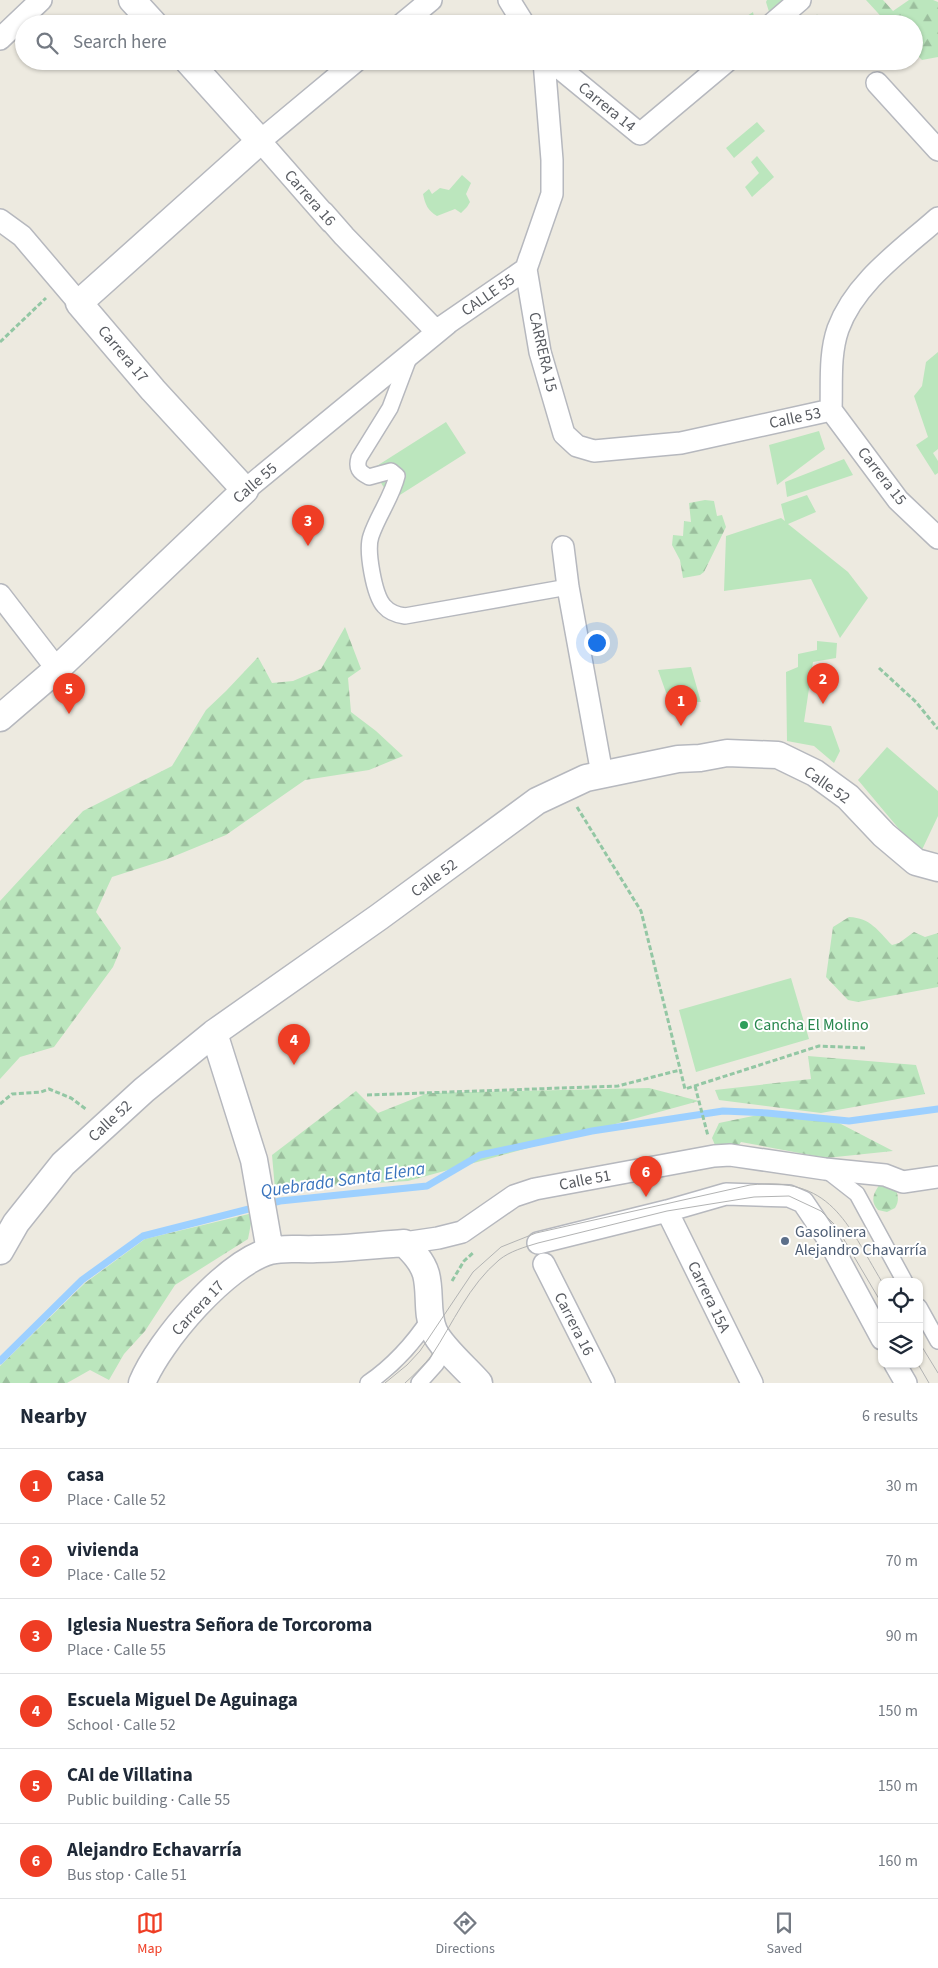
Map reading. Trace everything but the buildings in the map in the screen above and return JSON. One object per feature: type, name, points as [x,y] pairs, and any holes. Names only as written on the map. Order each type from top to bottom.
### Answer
[{"type":"street","points":[[25,15],[41,0]]},
{"type":"street","points":[[132,0],[146,15]]},
{"type":"street","points":[[412,15],[430,0]]},
{"type":"street","points":[[509,0],[518,15]]},
{"type":"street","points":[[782,15],[800,0]]},
{"type":"street","points":[[0,38],[15,24]]},
{"type":"street","name":"Carrera 16","points":[[196,70],[322,212],[436,332]]},
{"type":"street","points":[[79,302],[260,140],[345,70]]},
{"type":"street","name":"CALLE 55","points":[[436,332],[526,269],[552,194],[552,160],[545,70]]},
{"type":"street","name":"Carrera 14","points":[[562,70],[640,134],[716,70]]},
{"type":"street","points":[[877,83],[938,150]]},
{"type":"street","name":"Calle 53","points":[[564,434],[577,446],[594,451],[681,443],[831,410],[833,358],[838,330],[847,310],[880,269],[938,218]]},
{"type":"street","name":"Carrera 17","points":[[0,220],[22,236],[153,390],[244,490]]},
{"type":"street","name":"CARRERA 15","points":[[526,269],[540,352],[564,434]]},
{"type":"street","name":"Calle 55","points":[[0,718],[57,669],[244,490],[436,332]]},
{"type":"street","points":[[411,352],[390,408],[359,458],[357,465],[359,470],[369,477],[391,471],[397,476],[370,537],[369,551],[377,595],[384,606],[395,614],[405,616],[568,587]]},
{"type":"street","name":"Carrera 15","points":[[831,410],[898,500],[938,538]]},
{"type":"street","points":[[564,547],[568,587],[602,774]]},
{"type":"street","points":[[0,595],[57,669]]},
{"type":"street","name":"Calle 52","points":[[0,1251],[16,1223],[63,1164],[144,1090],[214,1033],[379,917],[537,801],[586,778],[678,758],[700,758],[727,753],[778,755],[815,774],[848,797],[884,835],[916,862],[938,868]]},
{"type":"street","points":[[214,1033],[254,1160],[270,1251]]},
{"type":"street","name":"Calle 51","points":[[270,1251],[404,1243],[438,1238],[462,1232],[514,1196],[535,1189],[714,1156],[753,1158],[825,1169],[885,1175],[903,1182],[938,1177]]},
{"type":"street","points":[[825,1169],[857,1194],[903,1278]]},
{"type":"street","points":[[538,1243],[667,1211],[726,1194],[789,1196],[803,1202],[828,1238],[878,1332]]},
{"type":"street","name":"Carrera 15A","points":[[667,1211],[752,1383]]},
{"type":"street","points":[[404,1243],[415,1254],[426,1275],[430,1318],[434,1331],[479,1383]]},
{"type":"street","name":"Carrera 17","points":[[142,1383],[147,1371],[174,1331],[212,1290],[242,1264],[270,1251]]},
{"type":"street","name":"Carrera 16","points":[[544,1264],[604,1383]]},
{"type":"street","points":[[923,1314],[938,1341]]},
{"type":"street","points":[[368,1383],[398,1359],[415,1342],[430,1318]]},
{"type":"street","points":[[419,1383],[436,1364],[446,1347]]},
{"type":"street","points":[[898,1368],[906,1383]]},
{"type":"path","points":[[0,342],[62,282]]},
{"type":"path","points":[[880,668],[916,702],[938,729]]},
{"type":"path","points":[[565,788],[641,910],[685,1089],[819,1046],[865,1048]]},
{"type":"path","points":[[367,1095],[618,1086],[680,1070]]},
{"type":"path","points":[[695,1086],[706,1128]]},
{"type":"path","points":[[0,1104],[12,1094],[41,1092],[49,1089],[71,1098],[90,1112],[117,1115]]},
{"type":"green space","points":[[767,0],[791,0],[770,15]]},
{"type":"green space","points":[[866,0],[883,0],[893,11],[909,0],[933,0],[938,2],[938,57],[923,60],[923,15],[880,15]]},
{"type":"green space","points":[[757,122],[765,131],[734,158],[726,148]]},
{"type":"green space","points":[[757,156],[774,177],[752,197],[745,187],[759,173],[751,162]]},
{"type":"green space","points":[[462,175],[471,183],[466,194],[470,202],[467,207],[461,213],[455,209],[437,216],[431,212],[427,207],[423,194],[429,189],[432,194],[440,188],[449,190]]},
{"type":"green space","points":[[938,352],[938,449],[933,453],[938,461],[938,473],[935,475],[916,445],[928,437],[914,396],[922,386],[926,362]]},
{"type":"green space","points":[[446,422],[466,453],[392,500],[372,469]]},
{"type":"green space","points":[[819,431],[825,449],[777,485],[769,445]]},
{"type":"green space","points":[[844,459],[853,475],[787,497],[785,482]]},
{"type":"green space","points":[[807,495],[816,512],[788,524],[848,572],[868,598],[840,638],[811,579],[724,591],[726,536],[781,518],[785,521],[781,504]]},
{"type":"green space","points":[[705,500],[714,501],[717,516],[722,515],[726,527],[704,572],[700,575],[683,578],[680,560],[672,545],[673,535],[683,536],[684,521],[691,522],[689,503]]},
{"type":"green space","points":[[345,627],[361,669],[348,678],[351,712],[376,731],[403,756],[369,770],[305,780],[226,835],[165,860],[112,877],[96,912],[121,948],[113,967],[54,1047],[20,1057],[0,1079],[0,901],[83,811],[172,766],[206,710],[258,657],[272,683],[293,681],[321,669]]},
{"type":"green space","points":[[817,641],[837,643],[836,658],[813,662],[804,722],[831,726],[840,751],[834,763],[814,746],[787,741],[786,672],[798,667],[798,654],[817,650]]},
{"type":"green space","points":[[691,667],[701,702],[669,701],[658,670]]},
{"type":"green space","points":[[887,747],[938,791],[938,816],[920,854],[858,780]]},
{"type":"green space","points":[[849,917],[869,923],[892,945],[899,943],[914,932],[925,937],[938,933],[938,987],[858,1002],[848,1000],[826,977],[833,927]]},
{"type":"green space","name":"Cancha El Molino","points":[[791,978],[809,1039],[696,1072],[679,1010]]},
{"type":"green space","points":[[808,1056],[916,1065],[925,1094],[821,1113],[719,1100],[715,1090],[811,1079]]},
{"type":"green space","points":[[649,1088],[699,1101],[408,1181],[275,1189],[272,1155],[356,1091],[378,1113],[428,1093]]},
{"type":"green space","points":[[767,1113],[839,1123],[893,1151],[826,1158],[741,1142],[735,1151],[715,1145],[712,1138],[719,1123]]},
{"type":"green space","points":[[885,1175],[896,1190],[898,1199],[895,1208],[887,1212],[878,1210],[873,1201],[875,1192]]},
{"type":"green space","points":[[253,1213],[248,1239],[175,1285],[145,1331],[124,1354],[109,1380],[90,1370],[67,1383],[0,1383],[0,1366],[85,1283],[145,1239]]},
{"type":"waterway","name":"Quebrada Santa Elena","points":[[0,1361],[82,1280],[143,1236],[280,1201],[427,1186],[480,1155],[592,1131],[723,1111],[849,1121],[938,1109]]},
{"type":"tram line","points":[[385,1383],[407,1365],[420,1351],[473,1272],[501,1247],[536,1233],[750,1185],[777,1184],[800,1188],[818,1196],[833,1208],[846,1223],[880,1278]]},
{"type":"tram line","points":[[405,1383],[432,1355],[479,1281],[503,1257],[538,1243],[667,1211],[754,1197],[789,1196],[821,1211],[836,1226],[878,1297]]},
{"type":"tram line","points":[[923,1349],[938,1373]]},
{"type":"tram line","points":[[920,1368],[929,1383]]},
{"type":"place","name":"Iglesia Nuestra Señora de Torcoroma","points":[[308,546]]},
{"type":"place","name":"vivienda","points":[[823,704]]},
{"type":"place","name":"CAI de Villatina","points":[[69,714]]},
{"type":"place","name":"casa","points":[[681,726]]},
{"type":"place","name":"Cancha El Molino","points":[[744,1025]]},
{"type":"place","name":"Escuela Miguel De Aguinaga","points":[[294,1065]]},
{"type":"place","name":"Alejandro Echavarría","points":[[646,1197]]},
{"type":"place","name":"Gasolinera Alejandro Chavarría","points":[[785,1241]]}]
